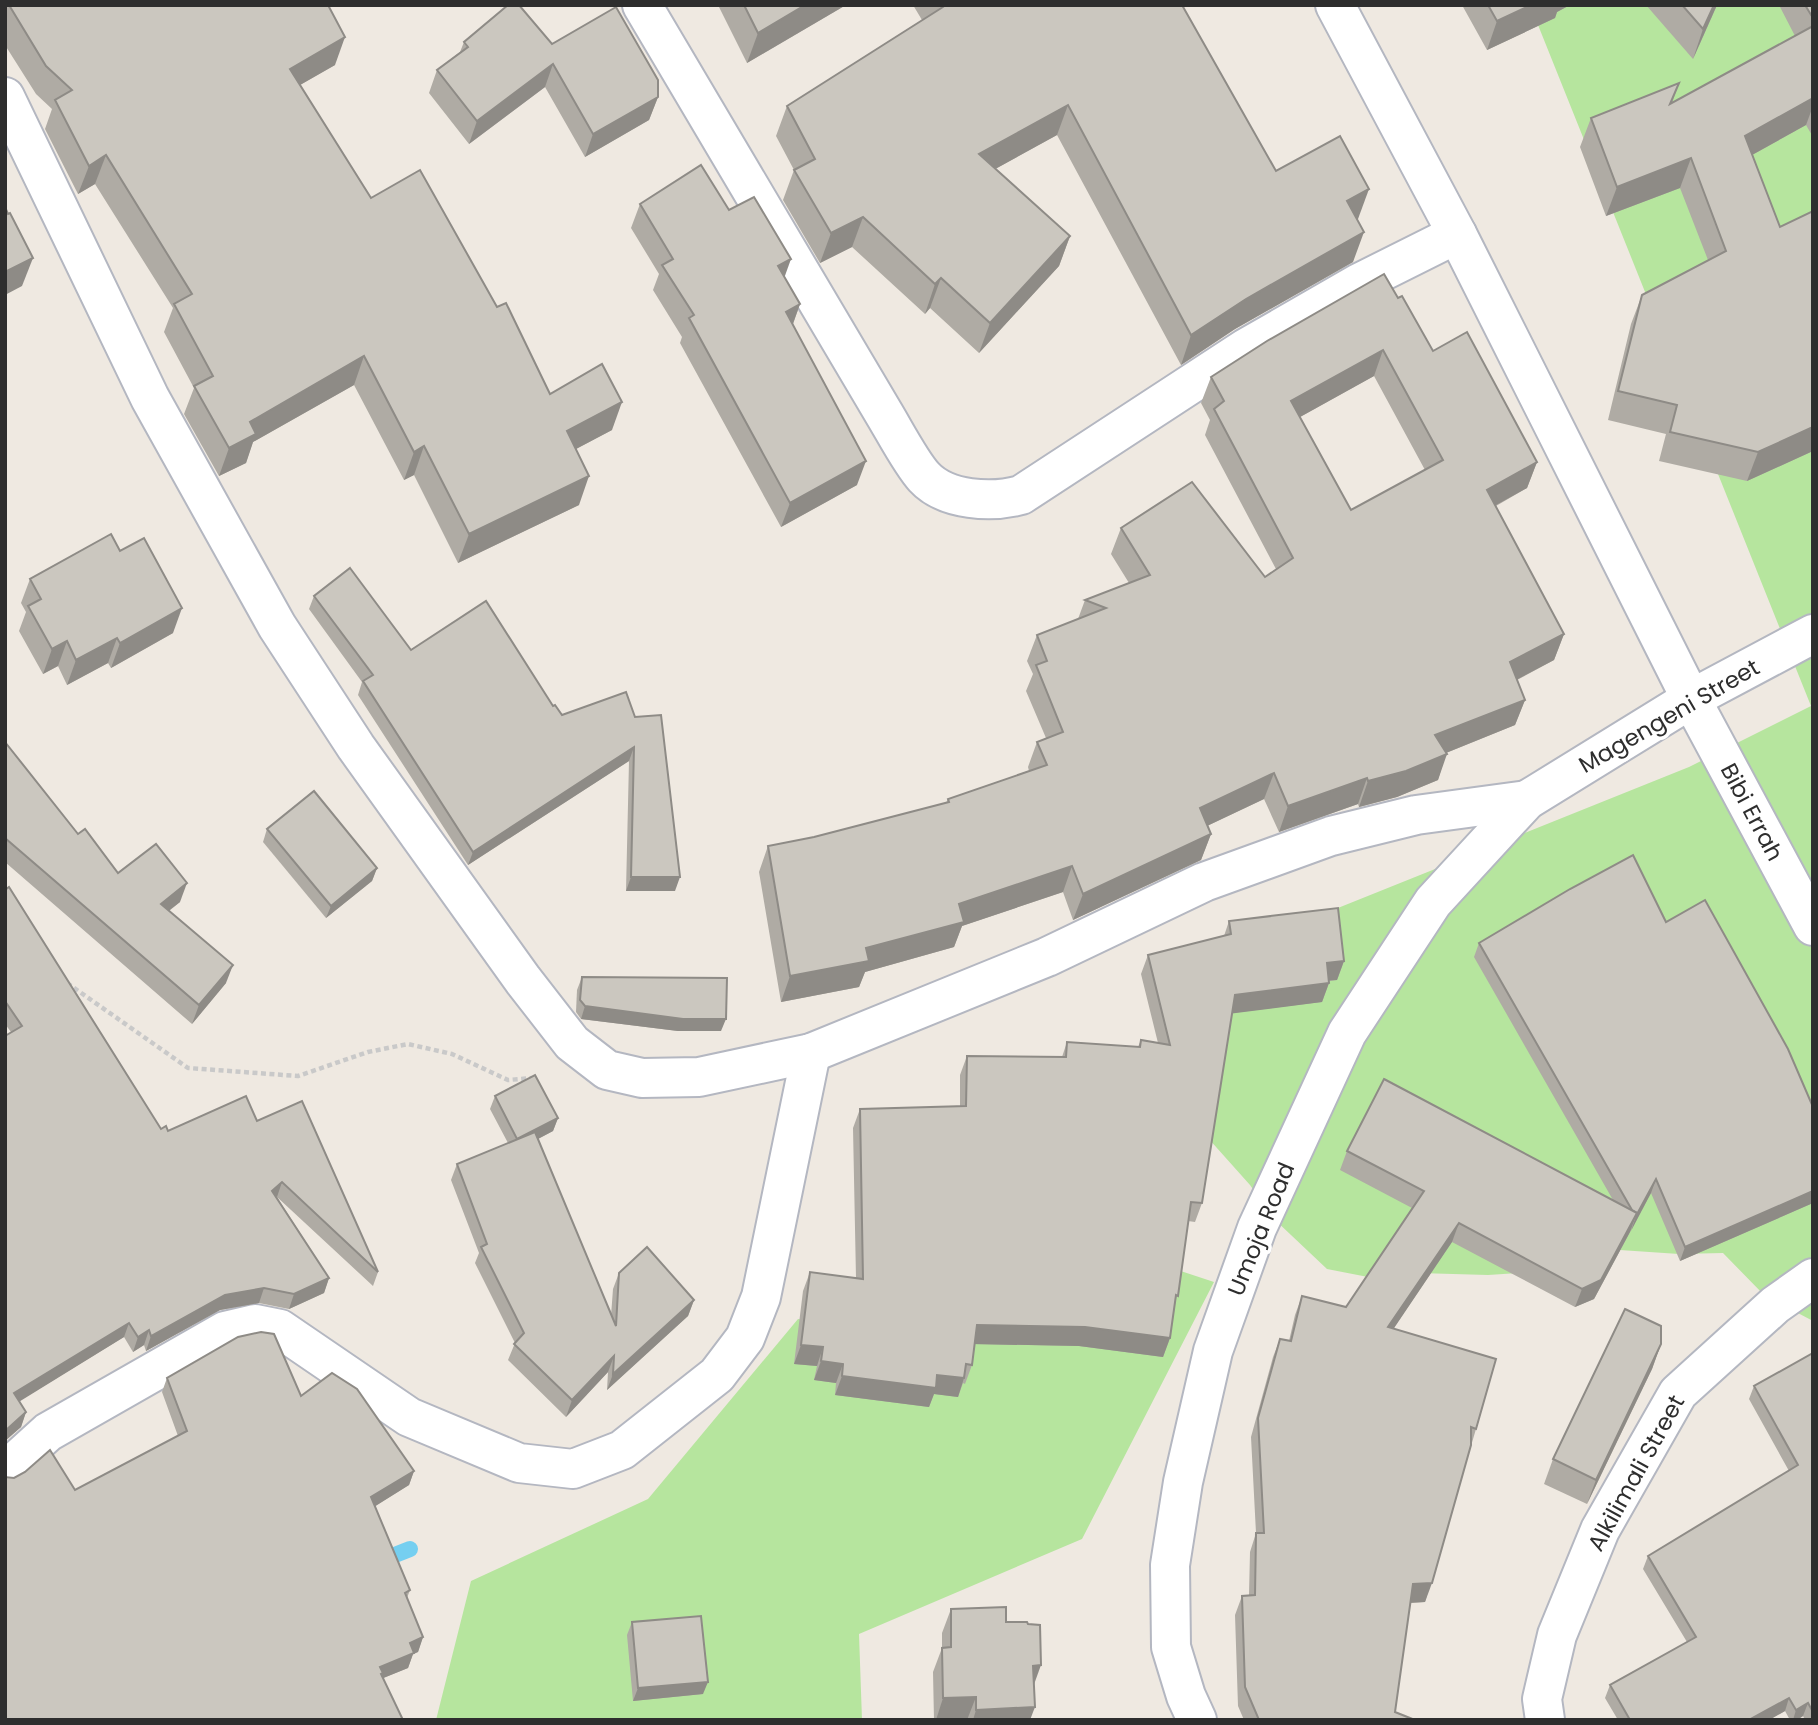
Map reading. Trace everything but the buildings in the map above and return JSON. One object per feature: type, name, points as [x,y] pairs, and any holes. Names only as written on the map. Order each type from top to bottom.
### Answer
[{"type":"street","points":[[642,5],[924,478],[948,492],[977,500],[1002,500],[1021,495],[1246,348],[1359,283],[1457,234]]},
{"type":"street","name":"Bibi Errah","points":[[1335,5],[1457,234],[1691,699],[1813,926]]},
{"type":"street","points":[[5,97],[150,398],[277,626],[356,747],[523,980],[572,1043],[607,1070],[642,1078],[699,1077],[811,1053],[1047,957],[1204,881],[1331,836],[1416,815],[1527,800]]},
{"type":"street","name":"Magengeni Street","points":[[1527,800],[1691,699],[1813,634]]},
{"type":"street","name":"Umoja Road","points":[[1197,1720],[1186,1696],[1171,1647],[1170,1565],[1183,1482],[1221,1327],[1257,1228],[1347,1034],[1433,902],[1527,800]]},
{"type":"street","points":[[5,1471],[48,1432],[225,1331],[255,1324],[280,1329],[408,1417],[519,1464],[573,1469],[622,1450],[717,1375],[745,1338],[761,1297],[811,1053]]},
{"type":"street","name":"Alkilimali Street","points":[[1545,1720],[1542,1699],[1557,1635],[1600,1530],[1678,1393],[1775,1305],[1813,1279]]},
{"type":"path","points":[[62,980],[188,1068],[298,1076],[368,1052],[408,1044],[452,1054],[508,1080],[607,1070]]},
{"type":"green space","points":[[1530,5],[1813,5],[1813,1321],[1764,1295],[1723,1253],[1679,1254],[1605,1249],[1548,1271],[1488,1275],[1418,1273],[1368,1277],[1327,1269],[1273,1218],[1250,1185],[1183,1110],[1223,954],[1689,767],[1811,706]]},
{"type":"green space","points":[[1108,1247],[1214,1282],[1082,1539],[859,1634],[862,1720],[436,1720],[471,1581],[648,1499],[798,1319],[975,1341]]},
{"type":"waterway","points":[[377,1562],[410,1549]]}]
